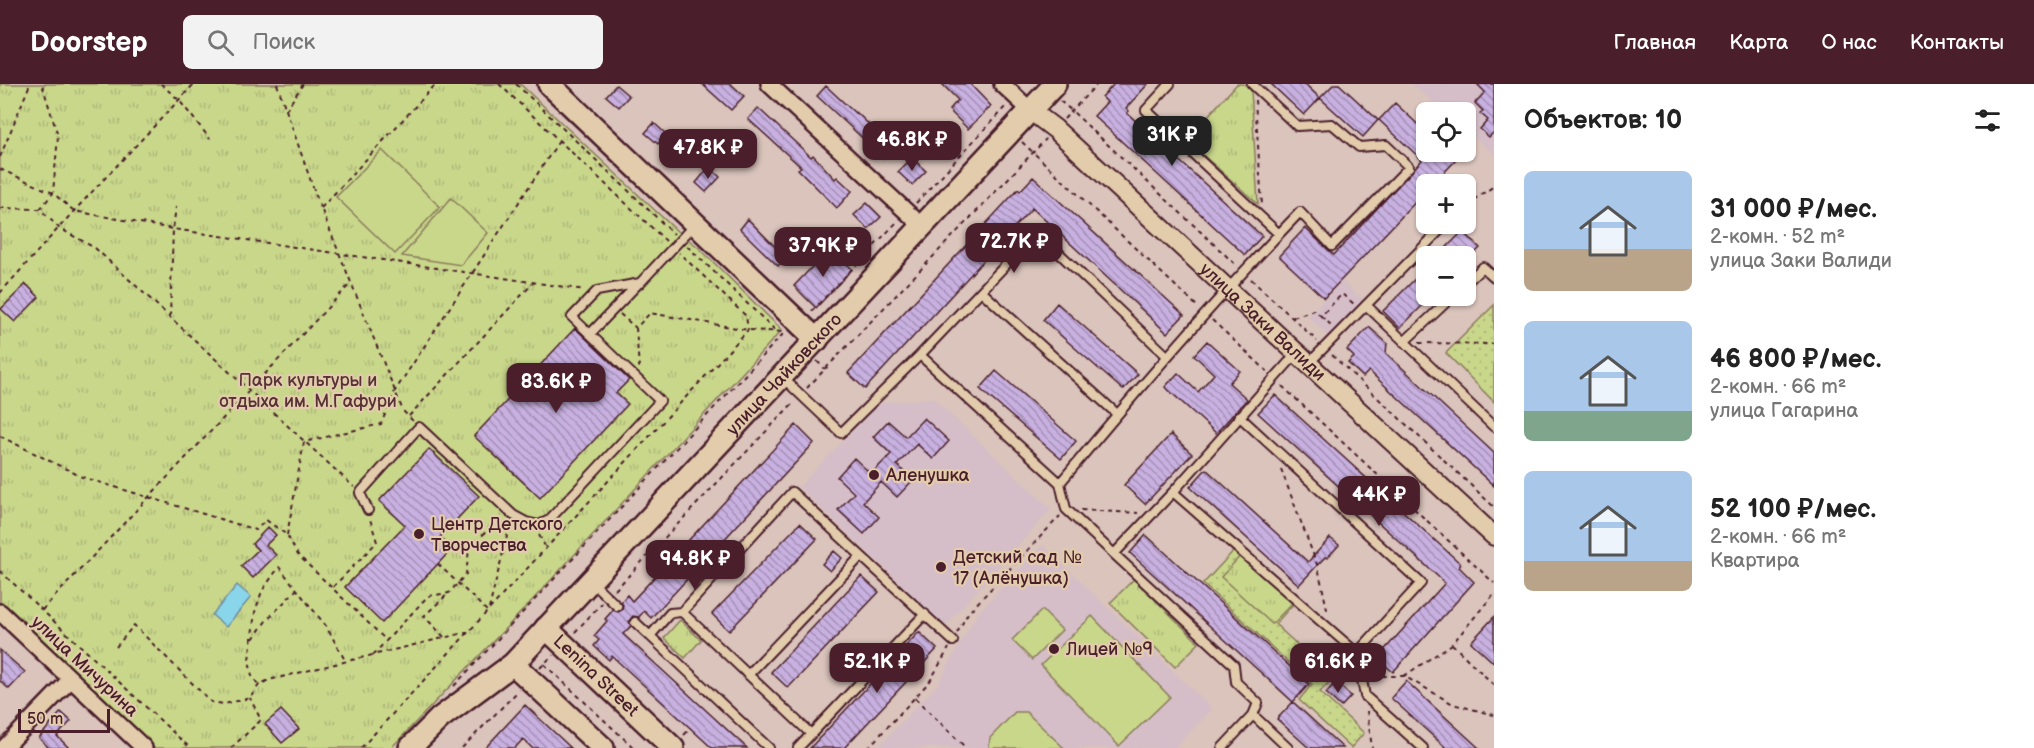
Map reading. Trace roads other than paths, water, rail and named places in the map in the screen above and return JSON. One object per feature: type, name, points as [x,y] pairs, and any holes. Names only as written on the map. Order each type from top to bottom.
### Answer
[{"type":"main road","points":[[549,84],[817,340]]},
{"type":"main road","name":"улица Чайковского","points":[[410,748],[440,718],[513,664],[1055,84]]},
{"type":"main road","name":"Lenina Street","points":[[546,628],[676,744]]},
{"type":"main road","points":[[513,664],[603,748]]},
{"type":"street","points":[[770,84],[922,226]]},
{"type":"street","points":[[1002,84],[1030,110]]},
{"type":"street","name":"улица Заки Валиди","points":[[1030,110],[1055,129],[1494,536]]},
{"type":"street","name":"улица Мичурина","points":[[0,612],[144,748]]},
{"type":"street","points":[[4,748],[71,679]]},
{"type":"lane","points":[[1170,84],[1146,110],[1279,234]]},
{"type":"lane","points":[[1060,483],[1227,288],[1300,212],[1332,246],[1409,167],[1386,145],[1359,147],[1332,124],[1297,126],[1253,85]]},
{"type":"lane","points":[[590,334],[695,224]]},
{"type":"lane","points":[[782,377],[841,433],[1037,232],[1167,357]]},
{"type":"lane","points":[[1114,554],[1173,492],[1274,378],[1303,358],[1324,348],[1436,234]]},
{"type":"lane","points":[[1476,274],[1483,267],[1494,277]]},
{"type":"lane","points":[[368,510],[360,493],[419,427],[510,512],[526,522],[539,525],[549,520],[660,401],[572,318],[597,291],[640,283]]},
{"type":"lane","points":[[981,291],[1117,414]]},
{"type":"lane","points":[[1404,342],[1442,306]]},
{"type":"lane","points":[[1363,307],[1404,342],[1494,428]]},
{"type":"lane","points":[[920,354],[1060,483],[1066,509],[1234,664],[1236,682],[1258,703],[1253,715],[1222,748]]},
{"type":"lane","points":[[1239,416],[1421,583],[1357,653]]},
{"type":"lane","points":[[650,636],[670,613],[682,612],[792,492],[953,641]]},
{"type":"lane","points":[[1173,492],[1357,653],[1365,696],[1423,748]]},
{"type":"lane","points":[[750,674],[861,556]]},
{"type":"lane","points":[[590,581],[617,606]]},
{"type":"lane","points":[[682,612],[811,734]]},
{"type":"lane","points":[[798,748],[925,614]]},
{"type":"lane","points":[[635,622],[769,748]]},
{"type":"lane","points":[[1253,715],[1288,748]]},
{"type":"water","points":[[237,585],[251,597],[226,627],[212,615]]},
{"type":"place","name":"Аленушка","points":[[874,475]]},
{"type":"place","name":"Центр Детского Творчества","points":[[419,534]]},
{"type":"place","name":"Детский сад № 17 (Алёнушка)","points":[[941,567]]},
{"type":"place","name":"Лицей №9","points":[[1054,649]]},
{"type":"park label","name":"Парк культуры и отдыха им. М.Гафури","points":[[308,390]]}]
